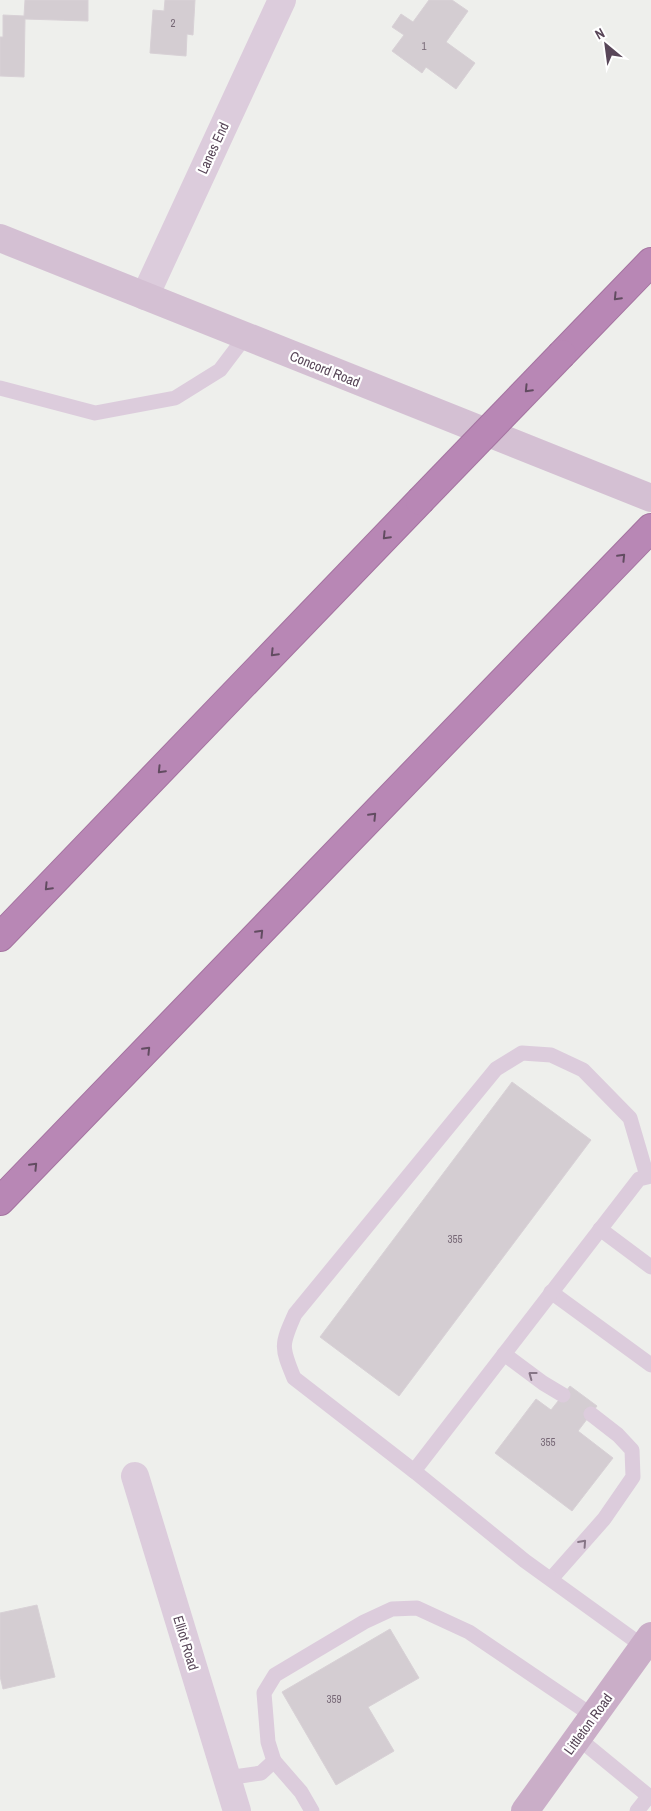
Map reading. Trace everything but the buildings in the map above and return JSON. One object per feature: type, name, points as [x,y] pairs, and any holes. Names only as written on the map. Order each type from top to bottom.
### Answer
[{"type":"highway","points":[[0,937],[651,262]]},
{"type":"highway","points":[[0,1201],[651,528]]},
{"type":"main road","name":"Concord Road","points":[[0,238],[651,498]]},
{"type":"main road","name":"Littleton Road","points":[[525,1811],[647,1641]]},
{"type":"street","name":"Lanes End","points":[[145,296],[282,0]]},
{"type":"street","name":"Elliot Road","points":[[135,1476],[237,1811]]},
{"type":"lane","points":[[0,388],[95,413],[175,398],[220,370],[245,337]]},
{"type":"lane","points":[[414,1470],[639,1179],[649,1176],[630,1118],[584,1070],[551,1055],[522,1053],[496,1069],[295,1314],[284,1338],[285,1356],[294,1378],[414,1470],[525,1561],[551,1580],[647,1641]]},
{"type":"lane","points":[[600,1229],[651,1267]]},
{"type":"lane","points":[[551,1292],[651,1366]]},
{"type":"lane","points":[[504,1354],[543,1383],[563,1395]]},
{"type":"lane","points":[[551,1580],[604,1519],[633,1477],[632,1450],[618,1435],[591,1414]]},
{"type":"lane","points":[[312,1811],[301,1792],[274,1761],[268,1742],[264,1694],[275,1676],[364,1622],[392,1609],[417,1608],[470,1632],[586,1727],[650,1797],[637,1811]]},
{"type":"lane","points":[[227,1778],[261,1773],[274,1761]]}]
